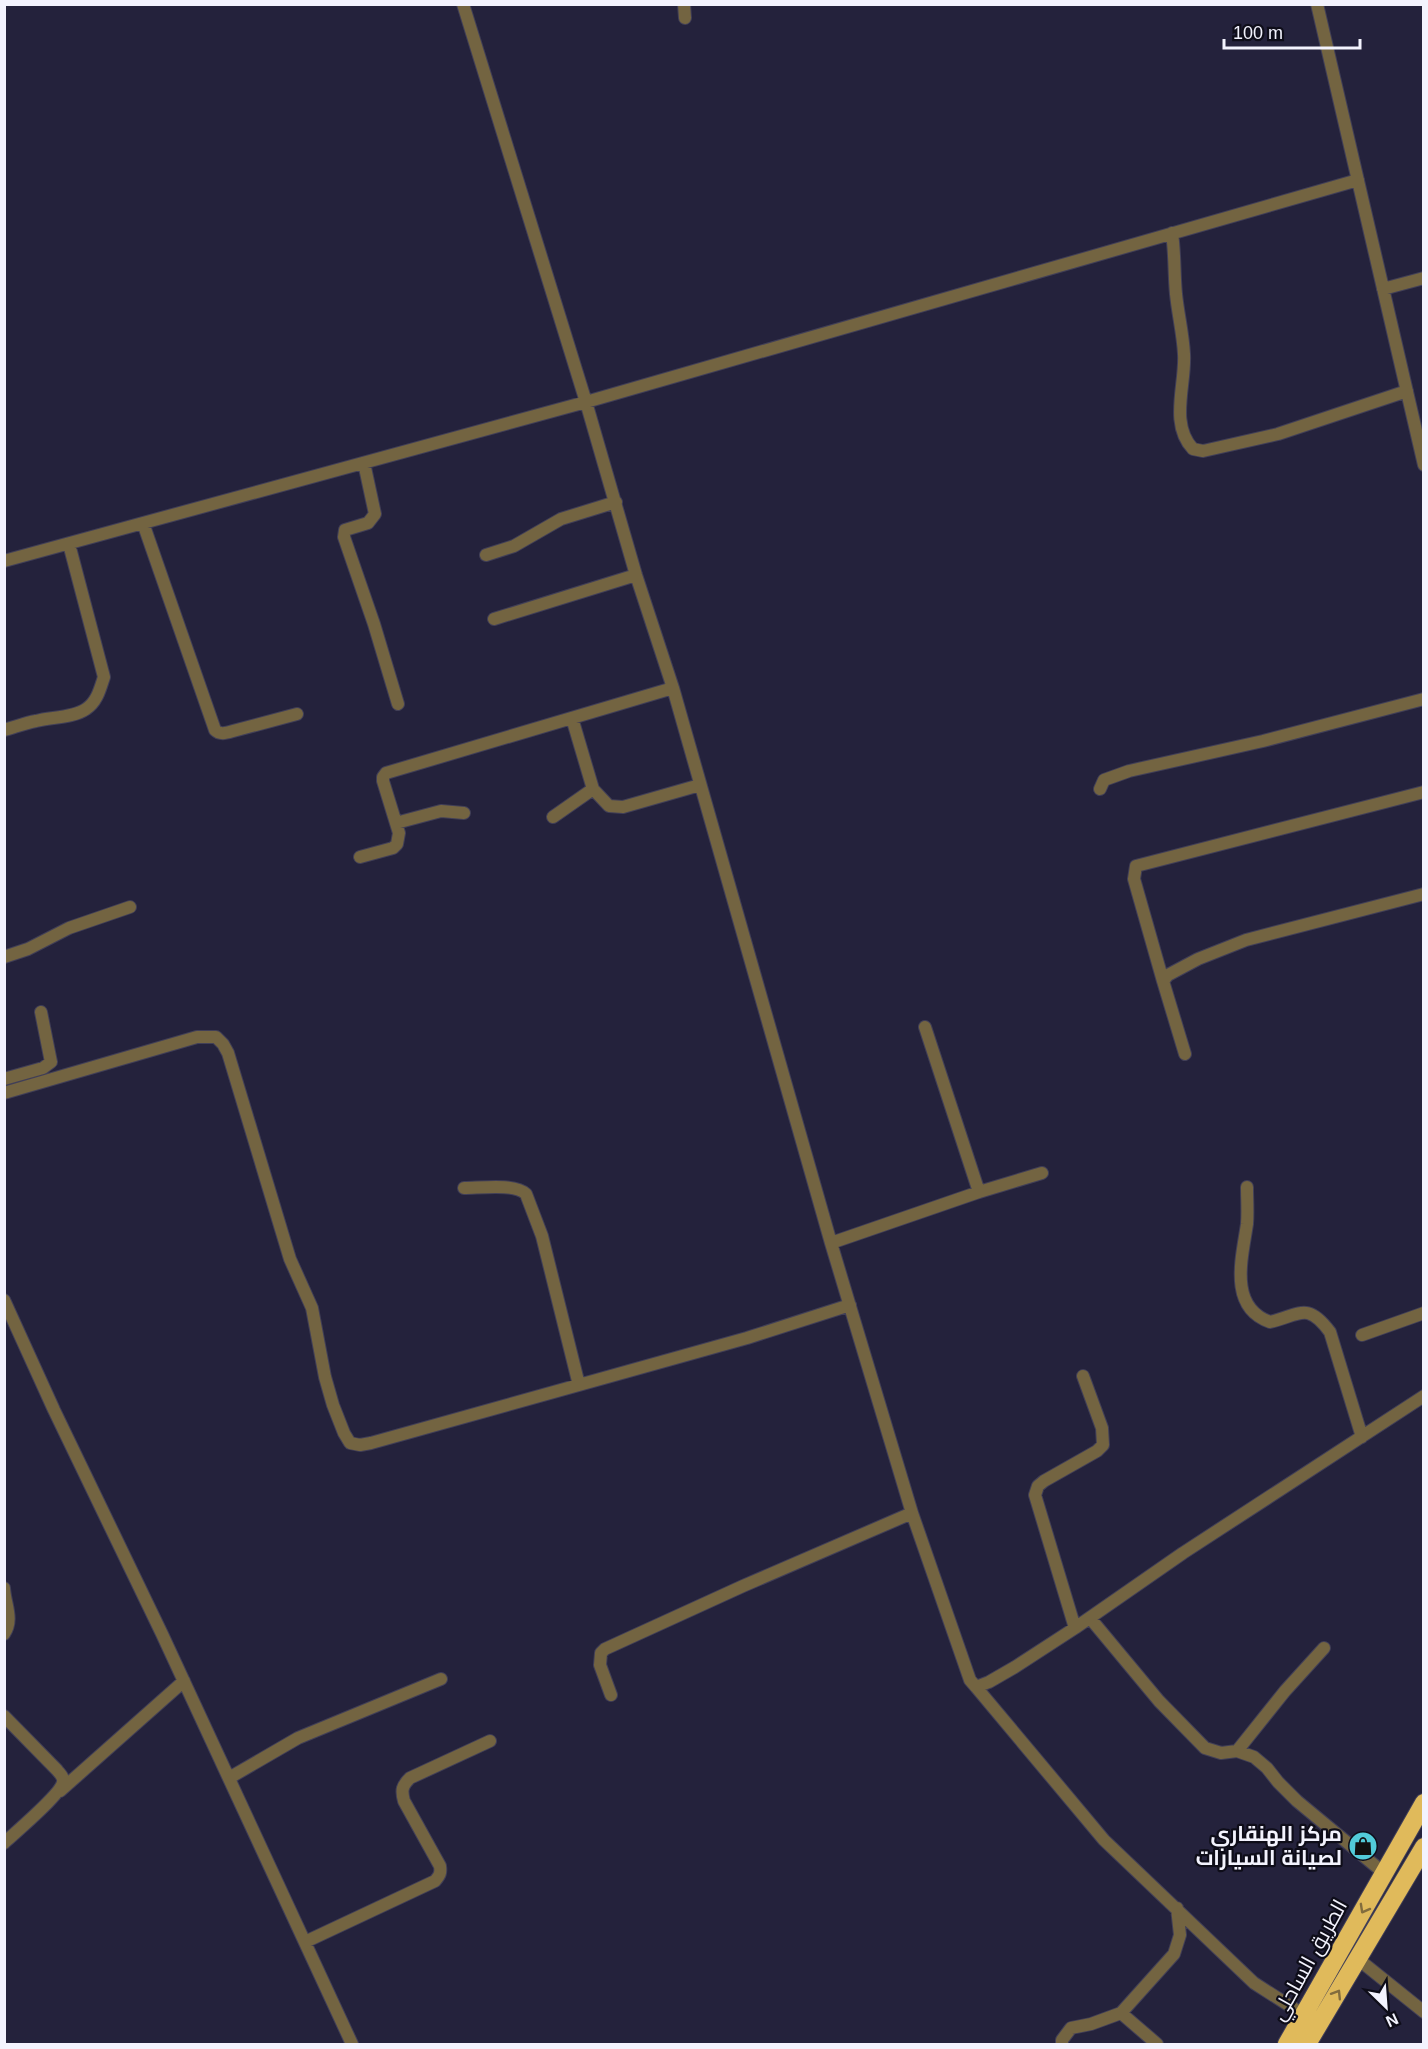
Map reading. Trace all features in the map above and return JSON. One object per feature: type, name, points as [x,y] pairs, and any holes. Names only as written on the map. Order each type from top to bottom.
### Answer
[{"type":"highway","name":"الطريق الساحلي","points":[[1287,2044],[1424,1803]]},
{"type":"highway","name":"الطريق الساحلي","points":[[1306,2044],[1424,1847]]},
{"type":"street","points":[[463,4],[586,402],[636,575],[673,688],[831,1244],[912,1513],[966,1672],[1104,1840],[1254,1983],[1304,2015]]},
{"type":"street","points":[[684,4],[685,18]]},
{"type":"street","points":[[1317,4],[1424,465]]},
{"type":"street","points":[[4,561],[586,402],[1358,180]]},
{"type":"street","points":[[1172,233],[1184,352],[1181,412],[1185,436],[1193,449],[1203,451],[1278,434],[1407,391]]},
{"type":"street","points":[[1383,289],[1424,278]]},
{"type":"street","points":[[364,462],[375,513],[368,523],[345,530],[344,537],[398,704]]},
{"type":"street","points":[[486,555],[514,546],[561,519],[616,502]]},
{"type":"street","points":[[143,523],[215,730],[222,734],[233,732],[297,714]]},
{"type":"street","points":[[4,730],[34,721],[77,714],[95,701],[100,691],[104,677],[69,544]]},
{"type":"street","points":[[494,619],[636,575]]},
{"type":"street","points":[[360,857],[393,848],[397,844],[399,833],[383,781],[386,773],[673,688]]},
{"type":"street","points":[[1100,789],[1104,780],[1129,771],[1263,741],[1424,699]]},
{"type":"street","points":[[572,718],[593,789],[603,801],[615,808],[700,785]]},
{"type":"street","points":[[553,818],[593,789]]},
{"type":"street","points":[[1185,1054],[1134,879],[1136,866],[1424,792]]},
{"type":"street","points":[[396,823],[441,811],[464,813]]},
{"type":"street","points":[[1163,981],[1168,975],[1198,959],[1246,939],[1424,894]]},
{"type":"street","points":[[4,957],[28,949],[69,928],[130,907]]},
{"type":"street","points":[[4,1079],[43,1068],[51,1062],[41,1012]]},
{"type":"street","points":[[925,1027],[979,1192]]},
{"type":"street","points":[[4,1093],[197,1037],[216,1037],[223,1044],[228,1053],[290,1259],[312,1308],[325,1377],[333,1405],[350,1443],[360,1445],[371,1443],[747,1338],[850,1305]]},
{"type":"street","points":[[831,1244],[979,1192],[1042,1173]]},
{"type":"street","points":[[1247,1187],[1247,1222],[1240,1258],[1241,1284],[1249,1306],[1258,1318],[1270,1322],[1298,1312],[1320,1319],[1330,1332],[1362,1437]]},
{"type":"street","points":[[464,1188],[511,1188],[522,1190],[526,1194],[542,1236],[579,1385]]},
{"type":"street","points":[[4,1300],[352,2044]]},
{"type":"street","points":[[1362,1335],[1424,1313]]},
{"type":"street","points":[[1075,1628],[1035,1495],[1038,1486],[1044,1481],[1097,1451],[1103,1445],[1102,1428],[1083,1376]]},
{"type":"street","points":[[976,1687],[1009,1671],[1183,1553],[1424,1396]]},
{"type":"street","points":[[611,1695],[600,1665],[601,1653],[605,1649],[742,1586],[912,1513]]},
{"type":"street","points":[[4,1588],[5,1602],[10,1617],[9,1626],[4,1634]]},
{"type":"street","points":[[1090,1618],[1159,1701],[1205,1748],[1221,1753],[1237,1751],[1254,1757],[1297,1802],[1384,1873]]},
{"type":"street","points":[[1237,1751],[1285,1691],[1324,1648]]},
{"type":"street","points":[[229,1778],[298,1738],[441,1680]]},
{"type":"street","points":[[4,1843],[184,1681]]},
{"type":"street","points":[[4,1716],[63,1777],[63,1784],[54,1796]]},
{"type":"street","points":[[305,1942],[435,1881],[441,1872],[440,1866],[404,1801],[401,1790],[410,1778],[490,1741]]},
{"type":"street","points":[[1062,2044],[1062,2040],[1071,2028],[1091,2024],[1121,2013],[1174,1954],[1180,1935],[1177,1908]]},
{"type":"street","points":[[1358,1959],[1424,2012]]},
{"type":"street","points":[[1121,2013],[1157,2044]]},
{"type":"place","name":"مركز الهنقاري لصيانة السيارات","points":[[1363,1846]]}]
